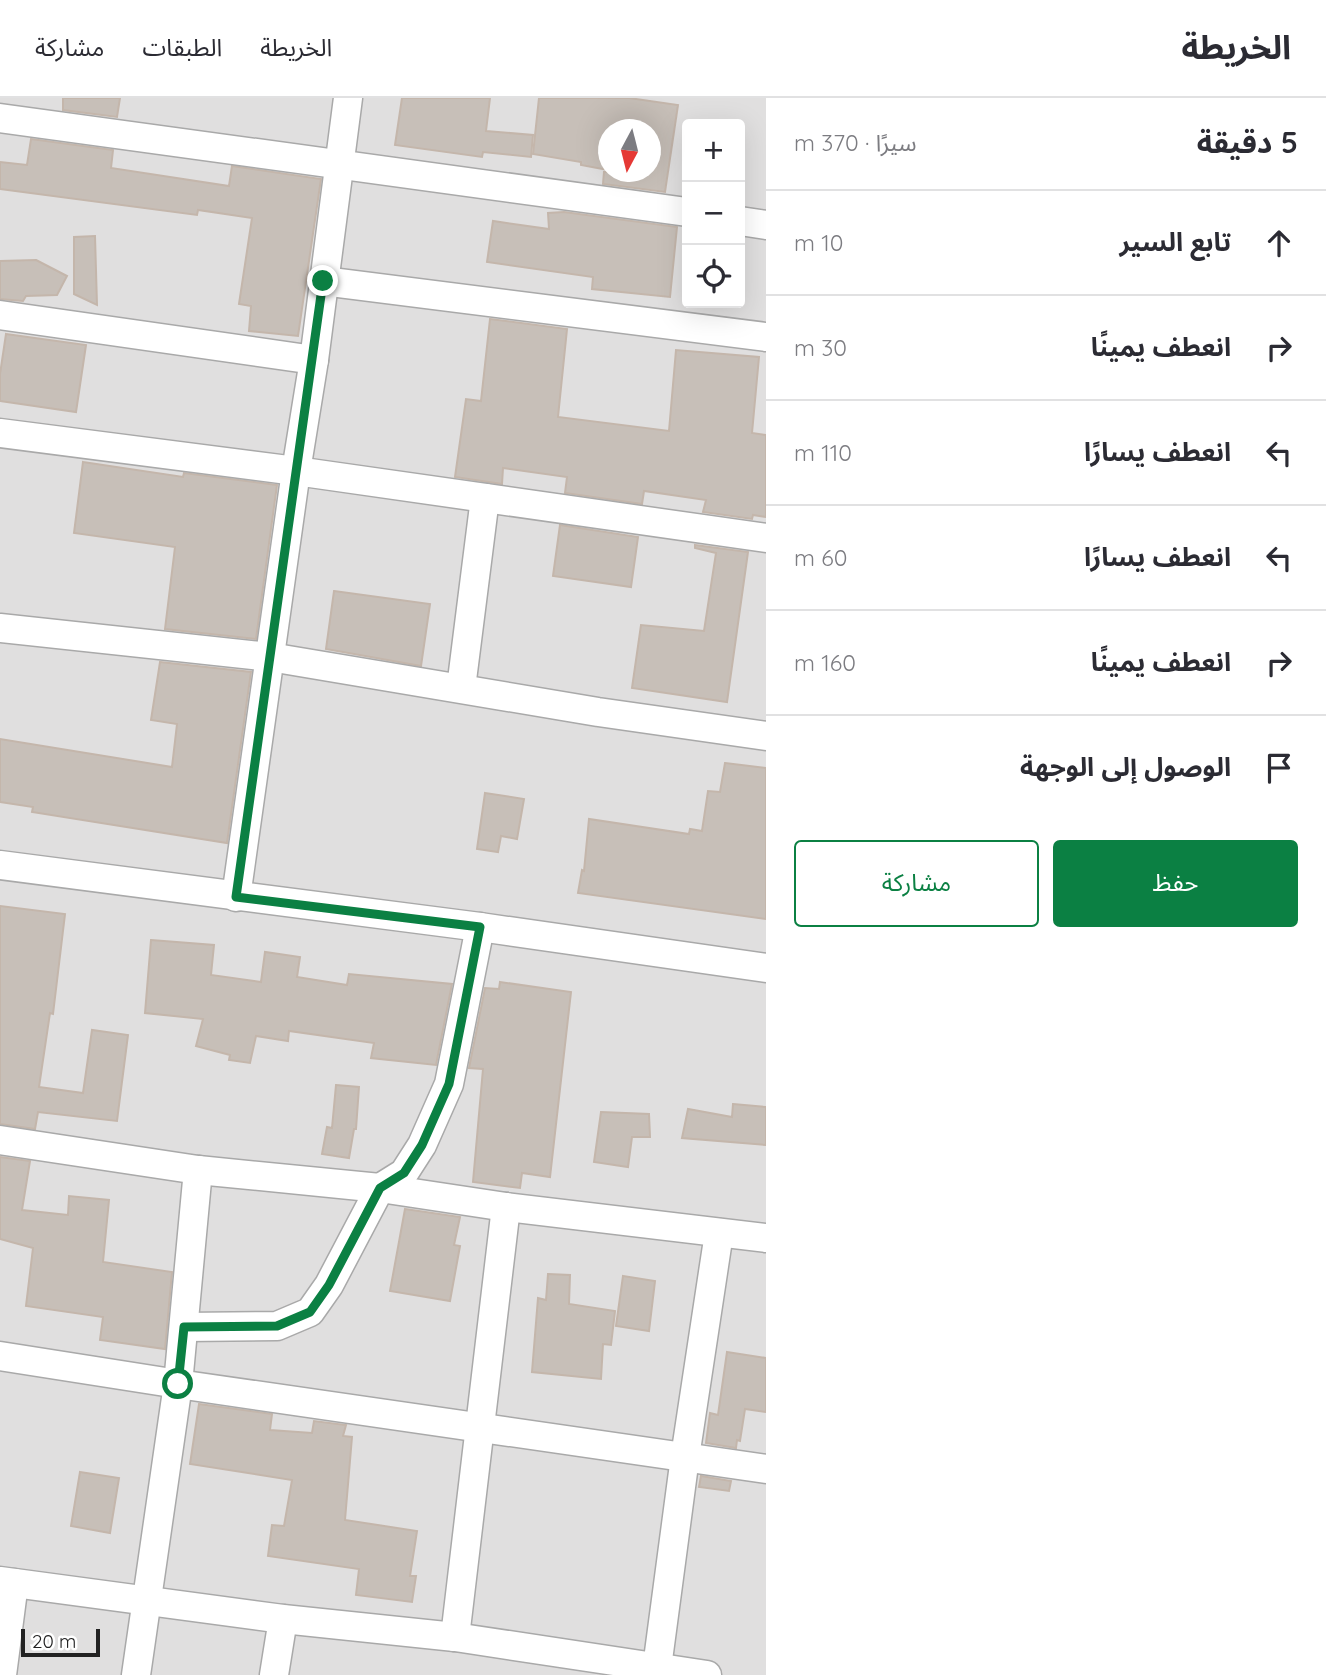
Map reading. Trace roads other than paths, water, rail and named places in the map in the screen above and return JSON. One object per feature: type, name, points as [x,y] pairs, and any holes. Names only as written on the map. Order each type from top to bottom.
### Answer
[{"type":"street","points":[[236,897],[314,360],[348,98]]},
{"type":"street","points":[[0,118],[682,211]]},
{"type":"street","points":[[745,222],[766,225]]},
{"type":"street","points":[[323,281],[766,337]]},
{"type":"street","points":[[0,315],[314,360]]},
{"type":"street","points":[[0,433],[296,471],[766,538]]},
{"type":"street","points":[[461,688],[485,498]]},
{"type":"street","points":[[0,628],[270,657],[598,712],[766,736]]},
{"type":"street","points":[[0,866],[480,927],[766,968]]},
{"type":"street","points":[[184,1327],[277,1326],[310,1312],[329,1285],[380,1188],[404,1173],[422,1145],[449,1084],[480,927]]},
{"type":"street","points":[[0,1140],[198,1170],[380,1188],[506,1207],[766,1238]]},
{"type":"street","points":[[136,1675],[178,1384],[198,1170]]},
{"type":"street","points":[[455,1637],[506,1207]]},
{"type":"street","points":[[657,1672],[685,1457],[719,1233]]},
{"type":"street","points":[[0,1356],[766,1469]]},
{"type":"street","points":[[2,1675],[7,1582],[283,1619],[455,1637],[657,1672],[706,1675]]},
{"type":"street","points":[[274,1675],[283,1619]]}]
